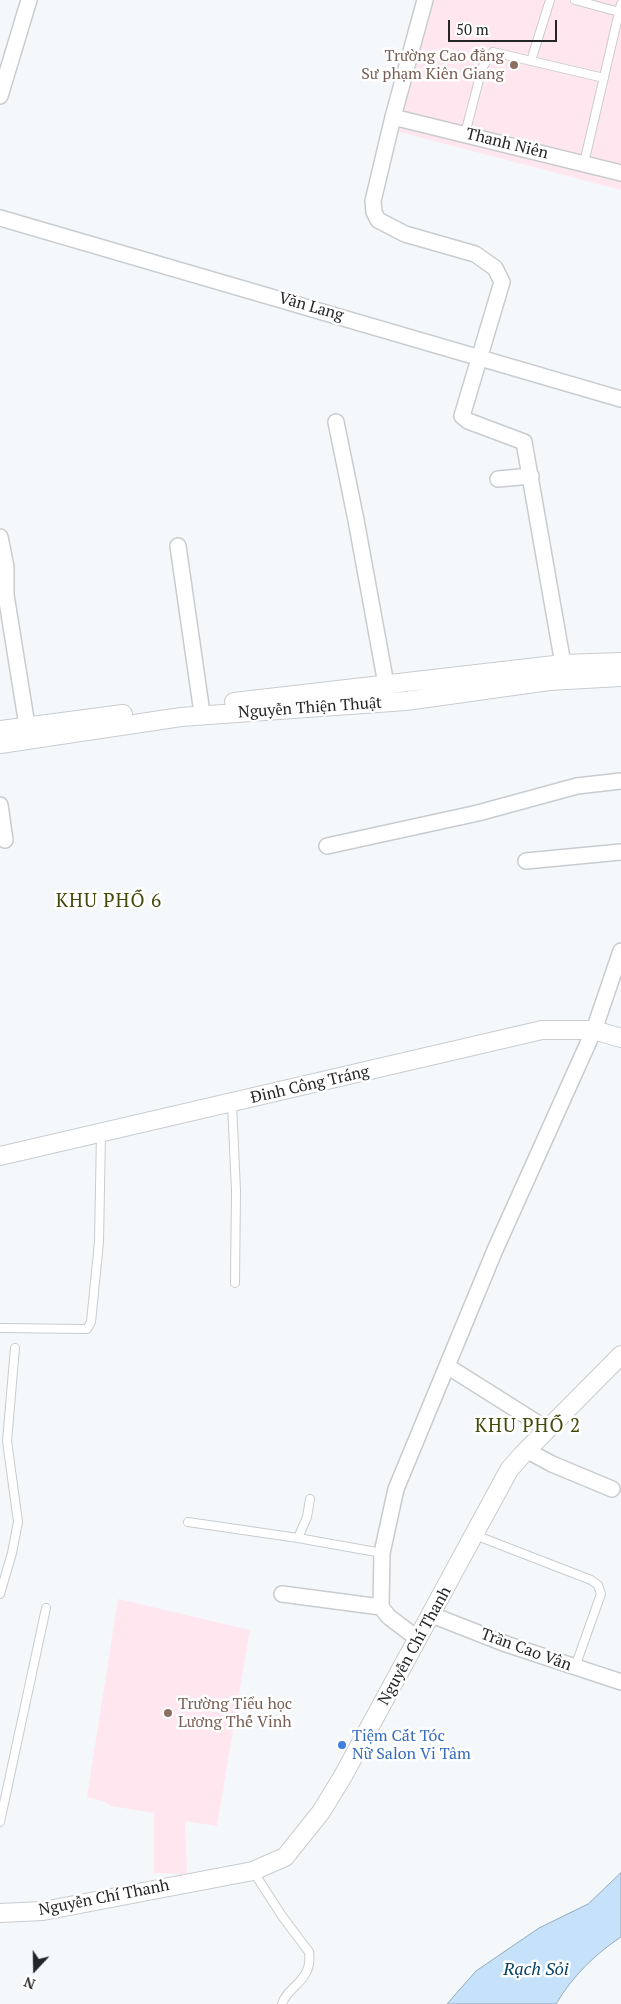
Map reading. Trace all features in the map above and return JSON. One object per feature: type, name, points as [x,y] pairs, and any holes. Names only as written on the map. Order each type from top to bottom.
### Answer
[{"type":"street","points":[[0,96],[28,0]]},
{"type":"street","points":[[425,0],[393,117],[373,201],[374,212],[378,220],[405,234],[475,254],[495,268],[502,282],[462,416],[468,421],[524,442],[563,664]]},
{"type":"street","name":"Thanh Niên","points":[[393,117],[621,173]]},
{"type":"street","name":"Văn Lang","points":[[0,218],[328,312],[621,399]]},
{"type":"street","points":[[336,422],[386,684]]},
{"type":"street","points":[[498,479],[530,476]]},
{"type":"street","points":[[0,537],[6,567],[6,595],[28,733]]},
{"type":"street","points":[[178,546],[201,706]]},
{"type":"street","name":"Nguyễn Thiện Thuật","points":[[0,730],[28,733],[181,717],[272,704],[386,684],[563,664],[621,662]]},
{"type":"street","name":"Nguyễn Thiện Thuật","points":[[0,744],[28,733],[201,706],[406,701],[549,681],[621,678]]},
{"type":"street","points":[[327,846],[478,813],[577,786],[621,781]]},
{"type":"street","points":[[0,805],[5,840]]},
{"type":"street","points":[[526,861],[621,852]]},
{"type":"street","points":[[418,1639],[389,1617],[381,1607],[382,1553],[396,1489],[496,1250],[594,1030],[621,951]]},
{"type":"street","name":"Đinh Công Tráng","points":[[0,1156],[542,1030],[594,1030],[621,1038]]},
{"type":"street","name":"Nguyễn Chí Thanh","points":[[0,1913],[44,1911],[253,1871],[285,1857],[321,1812],[432,1615],[499,1486],[526,1450],[621,1355]]},
{"type":"street","points":[[447,1366],[547,1429]]},
{"type":"street","points":[[526,1450],[552,1464],[612,1489]]},
{"type":"street","points":[[282,1594],[381,1607]]},
{"type":"street","name":"Trần Cao Vân","points":[[432,1615],[621,1682]]},
{"type":"lane","points":[[530,61],[550,0]]},
{"type":"lane","points":[[575,0],[620,8],[584,163]]},
{"type":"lane","points":[[465,134],[482,68],[493,52],[604,78]]},
{"type":"lane","points":[[232,1103],[236,1192],[235,1283]]},
{"type":"lane","points":[[0,1328],[87,1329],[92,1322],[99,1242],[101,1133]]},
{"type":"lane","points":[[0,1594],[18,1522],[7,1441],[15,1348]]},
{"type":"lane","points":[[298,1538],[307,1517],[310,1499]]},
{"type":"lane","points":[[188,1522],[298,1538],[382,1553]]},
{"type":"lane","points":[[475,1535],[598,1585],[601,1594],[575,1667]]},
{"type":"lane","points":[[0,1822],[46,1608]]},
{"type":"lane","points":[[253,1871],[282,1916],[309,1952],[308,1967],[304,1976],[299,1985],[287,1995],[282,2004]]},
{"type":"shaded area","name":"Trường Cao đẳng Sư phạm Kiên Giang","points":[[423,0],[621,0],[621,190],[392,130]]},
{"type":"shaded area","name":"Trường Tiểu học Lương Thế Vinh","points":[[118,1599],[250,1630],[217,1826],[185,1821],[187,1874],[154,1873],[154,1813],[111,1806],[103,1801],[87,1797]]},
{"type":"water","name":"Rạch Sỏi","points":[[621,1873],[621,1937],[585,1967],[556,2004],[447,2004],[476,1971],[539,1928],[588,1904]]},
{"type":"place","name":"Trường Cao đẳng Sư phạm Kiên Giang","points":[[514,65]]},
{"type":"place","name":"Trường Tiểu học Lương Thế Vinh","points":[[168,1713]]},
{"type":"place","name":"Tiệm Cắt Tóc Nữ Salon Vi Tâm","points":[[342,1745]]},
{"type":"district","name":"KHU PHỐ 6","points":[[109,902]]},
{"type":"district","name":"KHU PHỐ 2","points":[[528,1427]]}]
